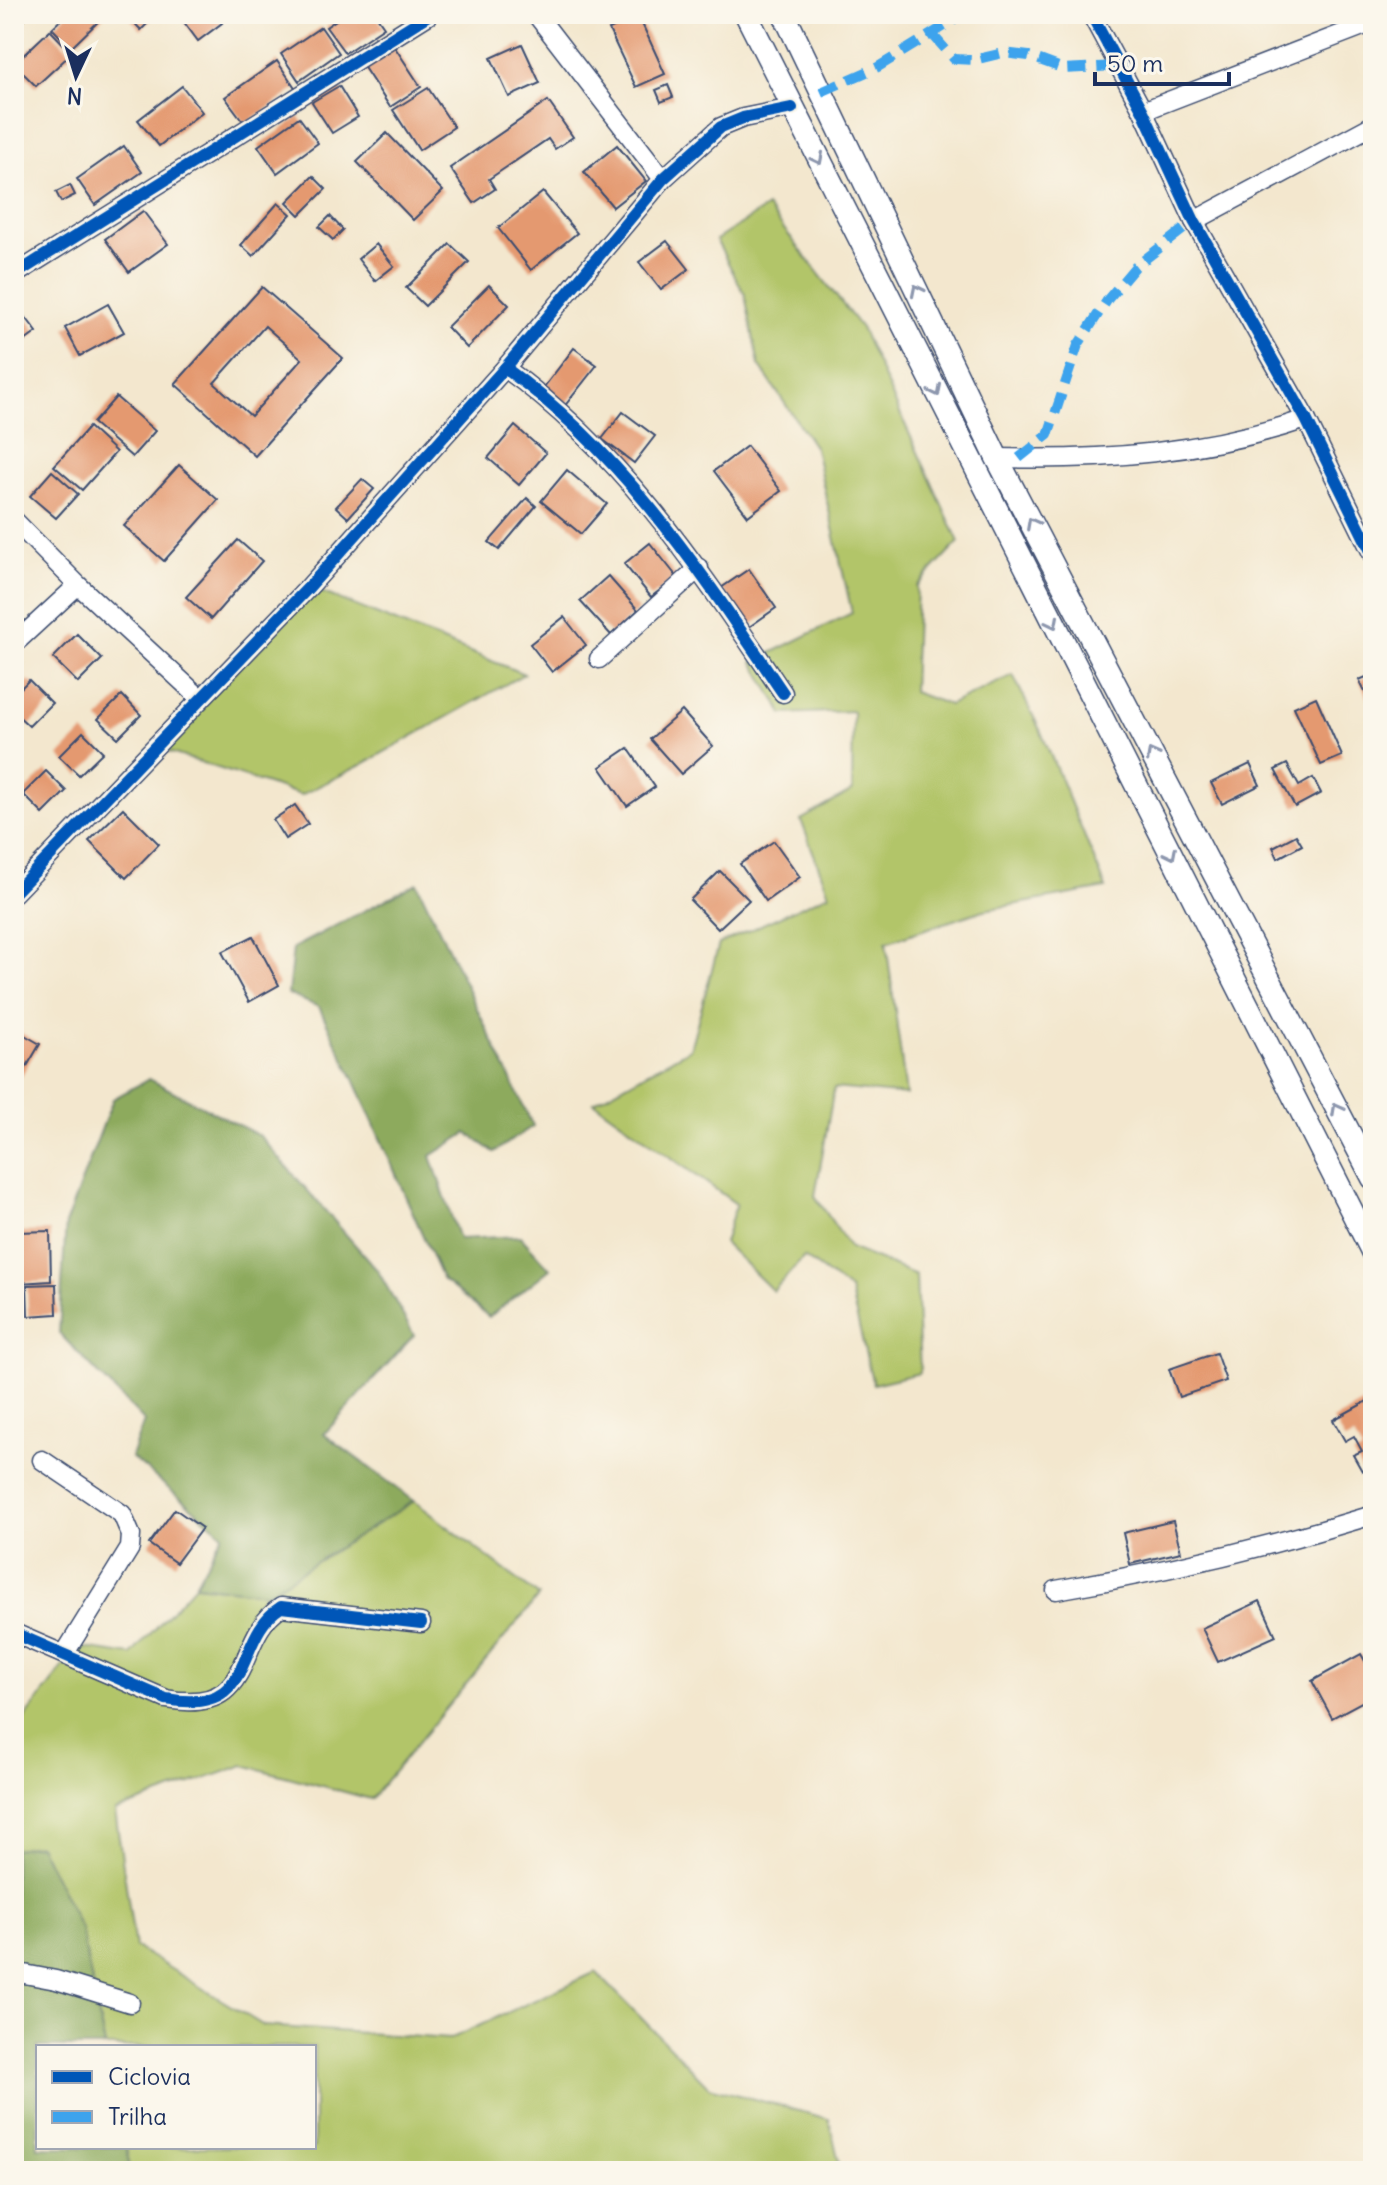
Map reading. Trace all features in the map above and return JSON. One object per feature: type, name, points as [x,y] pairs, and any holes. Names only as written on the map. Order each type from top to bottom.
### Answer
[{"type":"main road","points":[[746,14],[1373,1253]]},
{"type":"main road","points":[[784,14],[997,458],[1373,1178]]},
{"type":"street","points":[[14,275],[430,14]]},
{"type":"street","points":[[536,14],[663,179]]},
{"type":"street","points":[[1091,14],[1143,111],[1194,221],[1306,419],[1373,555]]},
{"type":"street","points":[[1143,111],[1373,22]]},
{"type":"street","points":[[14,893],[309,587],[505,368],[663,179],[721,127],[743,118],[792,108]]},
{"type":"street","points":[[1194,221],[1373,125]]},
{"type":"street","points":[[505,368],[547,398],[595,444],[646,500],[699,568],[783,693]]},
{"type":"street","points":[[997,458],[1160,453],[1260,435],[1306,419]]},
{"type":"street","points":[[14,520],[78,585],[201,699]]},
{"type":"street","points":[[599,659],[699,568]]},
{"type":"street","points":[[14,644],[78,585]]},
{"type":"street","points":[[42,1460],[122,1514],[131,1535],[130,1548],[65,1653]]},
{"type":"street","points":[[1056,1590],[1211,1560],[1293,1540],[1373,1515]]},
{"type":"street","points":[[14,1633],[166,1699],[186,1703],[206,1699],[236,1682],[260,1629],[281,1607],[421,1623]]},
{"type":"street","points":[[14,1972],[56,1980],[130,2003]]},
{"type":"green space","points":[[767,207],[861,328],[959,542],[917,586],[913,692],[949,705],[1013,675],[1041,732],[1106,888],[984,910],[886,942],[906,1095],[834,1088],[815,1196],[850,1248],[916,1275],[920,1373],[873,1384],[850,1290],[804,1257],[773,1291],[724,1243],[736,1204],[594,1102],[690,1049],[719,944],[829,894],[801,820],[852,791],[853,711],[783,714],[753,662],[852,613],[815,448],[759,365],[745,295],[716,240]]},
{"type":"green space","points":[[309,587],[524,674],[301,795],[156,748]]},
{"type":"green space","points":[[417,883],[533,1126],[494,1152],[467,1133],[431,1156],[459,1239],[520,1236],[550,1269],[489,1317],[442,1279],[319,1007],[288,994],[293,948]]},
{"type":"green space","points":[[149,1079],[260,1136],[378,1271],[414,1335],[324,1434],[414,1501],[266,1593],[195,1585],[223,1534],[131,1457],[144,1421],[59,1333],[66,1222],[113,1099]]},
{"type":"green space","points":[[414,1501],[539,1596],[371,1799],[244,1765],[115,1811],[135,1947],[264,2026],[450,2039],[596,1972],[709,2087],[829,2119],[841,2171],[130,2169],[126,2149],[316,2149],[316,2045],[105,2045],[81,1929],[39,1845],[14,1849],[14,1733],[78,1647],[131,1655],[195,1585],[266,1593]]},
{"type":"green space","points":[[39,1845],[81,1929],[105,2045],[36,2045],[36,2149],[126,2149],[130,2169],[141,2171],[14,2171],[14,1849]]},
{"type":"building","points":[[67,14],[106,14],[71,48],[52,28]]},
{"type":"building","points":[[126,14],[157,14],[141,30]]},
{"type":"building","points":[[178,14],[215,14],[222,23],[198,41]]},
{"type":"building","points":[[345,14],[375,14],[384,27],[345,53],[326,27]]},
{"type":"building","points":[[639,17],[665,74],[636,87],[609,30]]},
{"type":"building","points":[[321,27],[339,53],[299,81],[281,54]]},
{"type":"building","points":[[50,30],[72,53],[36,86],[14,64]]},
{"type":"building","points":[[522,44],[540,83],[509,97],[491,58]]},
{"type":"building","points":[[394,46],[421,87],[390,107],[363,66]]},
{"type":"building","points":[[277,61],[296,89],[245,124],[225,97]]},
{"type":"building","points":[[668,85],[673,97],[661,102],[656,90]]},
{"type":"building","points":[[182,86],[202,112],[159,146],[138,120]]},
{"type":"building","points":[[339,86],[358,117],[332,133],[312,102]]},
{"type":"building","points":[[428,88],[454,127],[419,150],[393,110]]},
{"type":"building","points":[[548,101],[573,137],[555,149],[548,139],[489,179],[495,189],[474,203],[450,168]]},
{"type":"building","points":[[299,117],[318,143],[277,173],[258,146]]},
{"type":"building","points":[[387,133],[443,191],[413,220],[357,162]]},
{"type":"building","points":[[617,145],[646,181],[613,207],[584,172]]},
{"type":"building","points":[[124,146],[142,172],[95,205],[77,179]]},
{"type":"building","points":[[313,176],[326,189],[300,215],[287,202]]},
{"type":"building","points":[[70,185],[75,195],[61,202],[56,192]]},
{"type":"building","points":[[543,192],[577,233],[531,270],[498,228]]},
{"type":"building","points":[[278,203],[291,214],[253,256],[241,245]]},
{"type":"building","points":[[143,211],[168,244],[129,272],[105,239]]},
{"type":"building","points":[[330,216],[343,230],[333,240],[319,227]]},
{"type":"building","points":[[667,241],[689,269],[661,290],[639,262]]},
{"type":"building","points":[[376,244],[394,266],[375,281],[358,259]]},
{"type":"building","points":[[450,244],[469,262],[425,306],[406,288]]},
{"type":"building","points":[[489,285],[509,305],[467,348],[447,327]]},
{"type":"building","points":[[262,287],[343,358],[255,456],[175,384]],"holes":[[[265,326],[302,359],[251,416],[214,383]]]},
{"type":"building","points":[[14,302],[37,332],[14,349]]},
{"type":"building","points":[[108,304],[124,332],[80,356],[65,328]]},
{"type":"building","points":[[574,348],[597,365],[563,408],[541,391]]},
{"type":"building","points":[[116,397],[155,431],[132,457],[93,423]]},
{"type":"building","points":[[623,412],[655,436],[634,463],[602,439]]},
{"type":"building","points":[[515,426],[546,453],[519,485],[488,458]]},
{"type":"building","points":[[89,427],[116,452],[82,490],[54,466]]},
{"type":"building","points":[[747,446],[781,491],[748,516],[714,471]]},
{"type":"building","points":[[179,465],[218,500],[164,561],[124,526]]},
{"type":"building","points":[[567,470],[607,504],[581,534],[541,501]]},
{"type":"building","points":[[52,471],[78,494],[56,518],[30,496]]},
{"type":"building","points":[[362,479],[374,489],[348,518],[336,507]]},
{"type":"building","points":[[527,498],[536,506],[499,550],[489,542]]},
{"type":"building","points":[[238,540],[262,561],[211,619],[186,597]]},
{"type":"building","points":[[650,543],[677,577],[651,597],[624,564]]},
{"type":"building","points":[[749,569],[776,608],[749,627],[721,588]]},
{"type":"building","points":[[608,576],[638,610],[611,635],[580,601]]},
{"type":"building","points":[[564,617],[586,645],[552,672],[530,644]]},
{"type":"building","points":[[77,634],[102,659],[78,683],[53,658]]},
{"type":"building","points":[[1373,674],[1373,708],[1359,680]]},
{"type":"building","points":[[29,680],[52,703],[29,726],[14,712],[14,695]]},
{"type":"building","points":[[122,695],[141,715],[118,738],[98,719]]},
{"type":"building","points":[[1316,697],[1342,756],[1321,765],[1294,707]]},
{"type":"building","points":[[682,711],[713,746],[681,774],[650,739]]},
{"type":"building","points":[[83,732],[103,752],[79,775],[59,756]]},
{"type":"building","points":[[628,748],[655,787],[627,806],[600,767]]},
{"type":"building","points":[[1250,764],[1260,785],[1222,804],[1211,783]]},
{"type":"building","points":[[1287,764],[1299,786],[1313,778],[1321,793],[1295,807],[1275,770]]},
{"type":"building","points":[[46,771],[66,791],[43,814],[23,794]]},
{"type":"building","points":[[295,805],[308,824],[285,839],[273,820]]},
{"type":"building","points":[[123,808],[159,844],[126,878],[89,841]]},
{"type":"building","points":[[1296,835],[1302,845],[1278,858],[1273,847]]},
{"type":"building","points":[[774,841],[800,877],[766,901],[740,864]]},
{"type":"building","points":[[720,871],[749,900],[718,929],[690,900]]},
{"type":"building","points":[[253,936],[279,985],[249,1002],[222,952]]},
{"type":"building","points":[[16,1030],[40,1044],[20,1078],[14,1074]]},
{"type":"building","points":[[50,1231],[51,1281],[19,1283],[17,1232]]},
{"type":"building","points":[[56,1284],[57,1314],[28,1316],[27,1285]]},
{"type":"building","points":[[1216,1353],[1226,1381],[1179,1397],[1169,1369]]},
{"type":"building","points":[[1373,1398],[1373,1465],[1362,1471],[1353,1455],[1362,1451],[1354,1436],[1345,1441],[1333,1420]]},
{"type":"building","points":[[175,1509],[202,1528],[176,1563],[149,1544]]},
{"type":"building","points":[[1173,1521],[1181,1552],[1130,1564],[1123,1533]]},
{"type":"building","points":[[1260,1601],[1276,1636],[1218,1662],[1202,1628]]},
{"type":"building","points":[[1361,1654],[1373,1675],[1373,1696],[1332,1718],[1312,1681]]},
{"type":"marked path","points":[[821,92],[878,67],[964,14]]},
{"type":"marked path","points":[[932,34],[954,59],[974,60],[1003,53],[1029,56],[1064,69],[1117,66]]},
{"type":"marked path","points":[[1019,458],[1048,435],[1078,345],[1108,299],[1135,267],[1194,221]]},
{"type":"cycle path","points":[[14,275],[430,14]]},
{"type":"cycle path","points":[[1091,14],[1143,111],[1194,221],[1306,419],[1373,555]]},
{"type":"cycle path","points":[[14,893],[309,587],[505,368],[663,179],[721,127],[743,118],[792,108]]},
{"type":"cycle path","points":[[505,368],[588,438],[624,477],[691,560],[783,693]]},
{"type":"cycle path","points":[[14,1633],[166,1699],[196,1701],[216,1696],[230,1686],[255,1637],[281,1607],[421,1623]]}]
